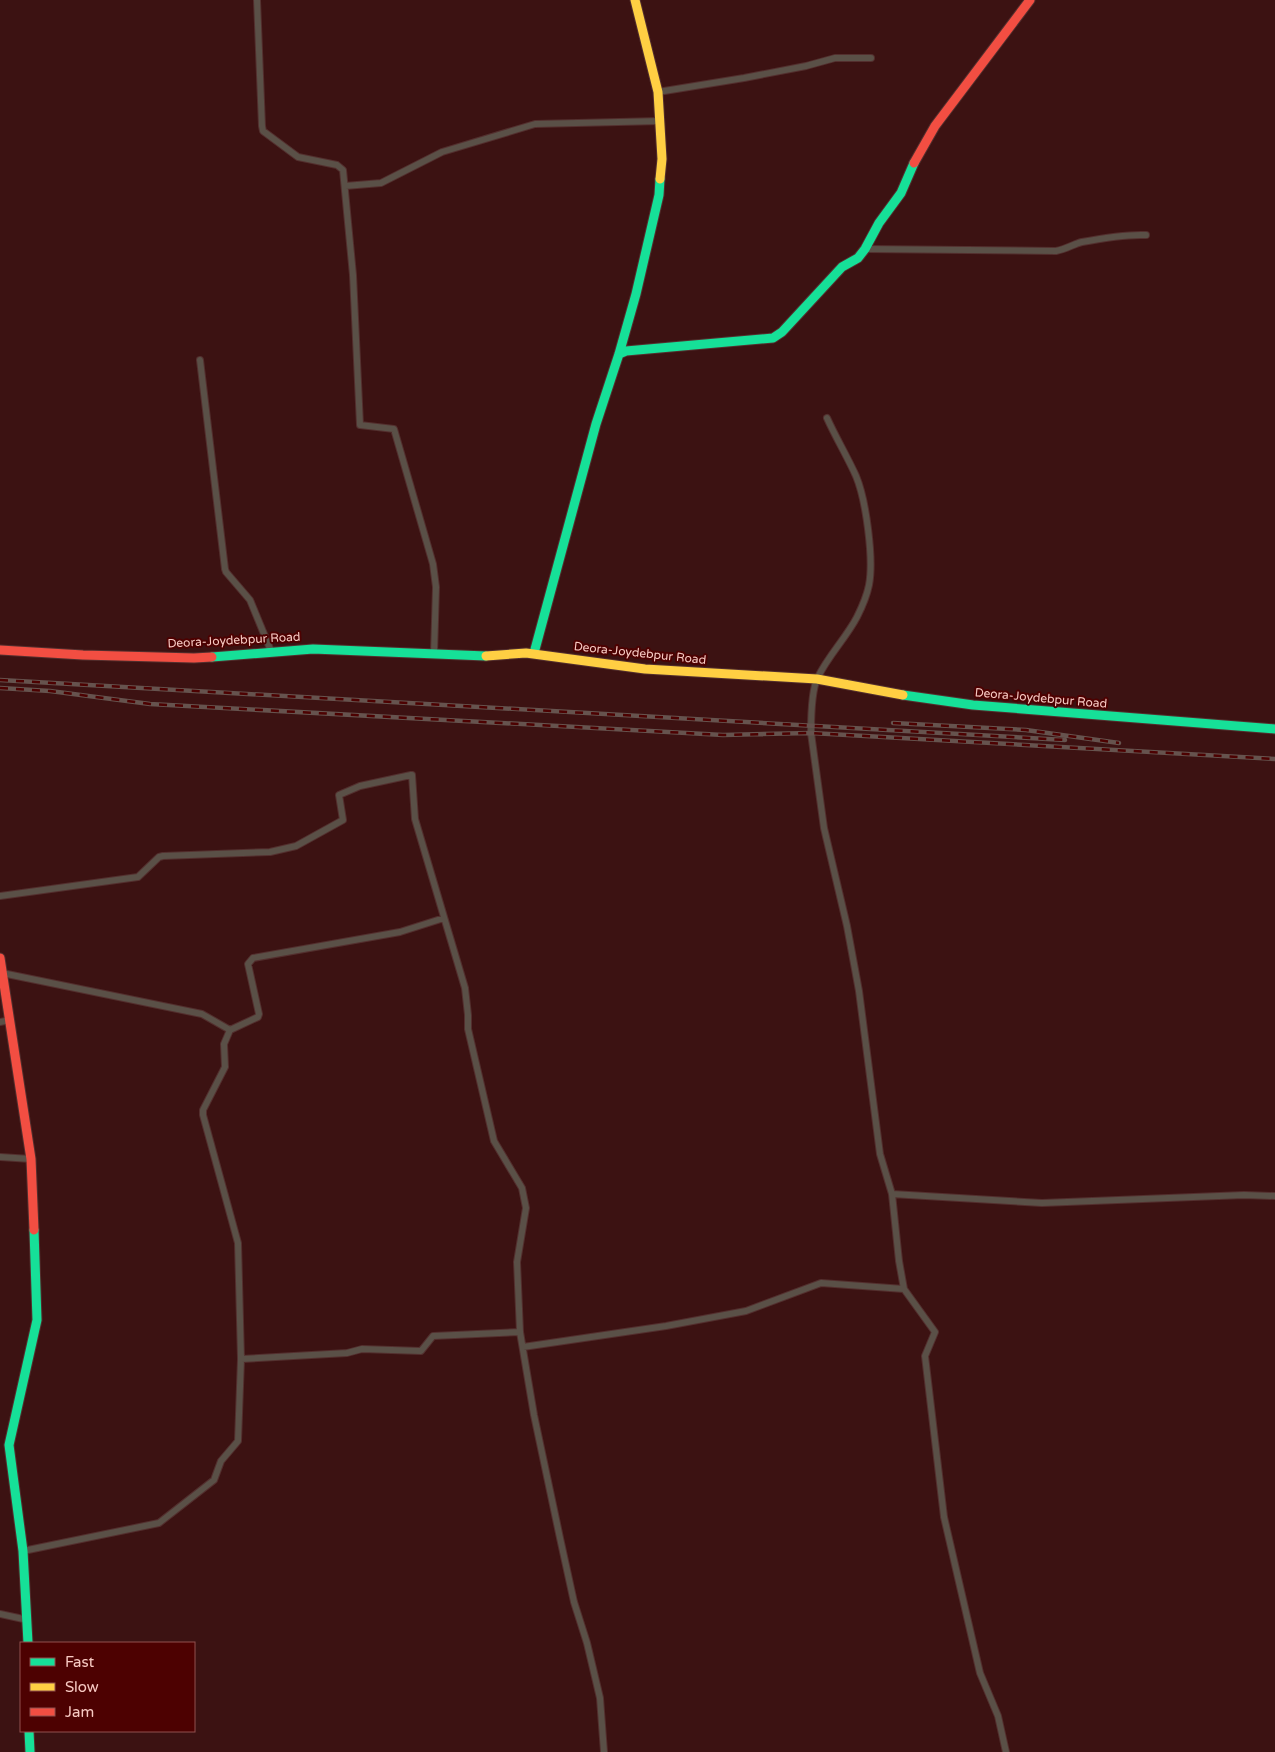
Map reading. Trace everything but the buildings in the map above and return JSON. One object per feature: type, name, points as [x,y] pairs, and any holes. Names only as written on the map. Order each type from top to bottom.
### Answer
[{"type":"street","points":[[258,0],[263,132],[298,157],[341,167],[343,170],[353,275],[360,425],[394,429],[433,564],[436,587],[434,654]]},
{"type":"street","points":[[534,653],[596,424],[636,294],[659,194],[662,159],[658,92],[635,0]]},
{"type":"street","points":[[619,354],[626,351],[773,338],[782,332],[836,273],[858,258],[865,249],[879,222],[901,193],[918,155],[935,126],[1030,0]]},
{"type":"street","points":[[658,92],[744,78],[806,66],[834,58],[871,58]]},
{"type":"street","points":[[346,186],[382,183],[442,152],[535,124],[661,121]]},
{"type":"street","points":[[865,249],[1056,251],[1068,249],[1080,243],[1118,236],[1146,235]]},
{"type":"street","points":[[200,360],[225,569],[250,600],[271,651]]},
{"type":"street","points":[[827,418],[862,493],[871,572],[869,586],[857,617],[816,679],[811,734],[824,828],[859,991],[880,1154],[892,1194],[904,1289],[934,1332],[925,1356],[944,1517],[980,1673],[998,1716],[1006,1752]]},
{"type":"street","name":"Deora-Joydebpur Road","points":[[0,650],[83,655],[194,658],[312,648],[496,656],[534,653],[645,669],[816,679],[972,705],[1275,729]]},
{"type":"street","points":[[0,896],[138,877],[159,857],[163,856],[270,852],[290,848],[344,820],[339,795],[360,786],[411,775],[415,819],[465,988],[468,1029],[494,1142],[522,1188],[526,1208],[517,1262],[520,1332],[534,1415],[560,1538],[574,1602],[587,1643],[600,1698],[604,1752]]},
{"type":"street","points":[[24,1551],[157,1524],[214,1480],[221,1460],[238,1442],[241,1359],[238,1243],[203,1110],[225,1068],[224,1044],[230,1030],[258,1017],[259,1014],[248,964],[253,958],[400,932],[444,918]]},
{"type":"street","points":[[0,958],[31,1159],[36,1320],[9,1445],[24,1551],[28,1642]]},
{"type":"street","points":[[2,973],[202,1014],[230,1030]]},
{"type":"street","points":[[0,1022],[10,1020]]},
{"type":"street","points":[[0,1157],[31,1159]]},
{"type":"street","points":[[892,1194],[1042,1203],[1244,1195],[1275,1196]]},
{"type":"street","points":[[523,1347],[666,1326],[746,1311],[821,1283],[904,1289]]},
{"type":"street","points":[[241,1359],[347,1353],[362,1349],[421,1351],[432,1336],[520,1332]]},
{"type":"street","points":[[0,1614],[28,1620]]},
{"type":"street","points":[[29,1732],[30,1752]]},
{"type":"railway","points":[[0,680],[1065,740]]},
{"type":"railway","points":[[0,688],[50,691],[150,704],[723,735],[811,733],[1275,759]]},
{"type":"railway","points":[[893,723],[1026,730],[1119,743]]},
{"type":"traffic: fast","points":[[619,354],[626,351],[773,338],[782,332],[842,267],[858,258],[879,223],[901,193],[914,163]]},
{"type":"traffic: fast","points":[[534,653],[596,424],[636,294],[659,195],[660,179]]},
{"type":"traffic: fast","points":[[212,657],[313,649],[486,656]]},
{"type":"traffic: fast","points":[[903,695],[973,705],[1275,729]]},
{"type":"traffic: fast","points":[[28,1642],[23,1551],[9,1445],[37,1320],[34,1230]]},
{"type":"traffic: fast","points":[[29,1732],[30,1752]]},
{"type":"traffic: slow","points":[[635,0],[658,92],[662,159],[660,179]]},
{"type":"traffic: slow","points":[[486,656],[526,653],[645,669],[817,679],[903,695]]},
{"type":"traffic: jam","points":[[914,163],[935,126],[1030,0]]},
{"type":"traffic: jam","points":[[0,650],[83,655],[212,657]]},
{"type":"traffic: jam","points":[[0,958],[31,1159],[34,1230]]}]
